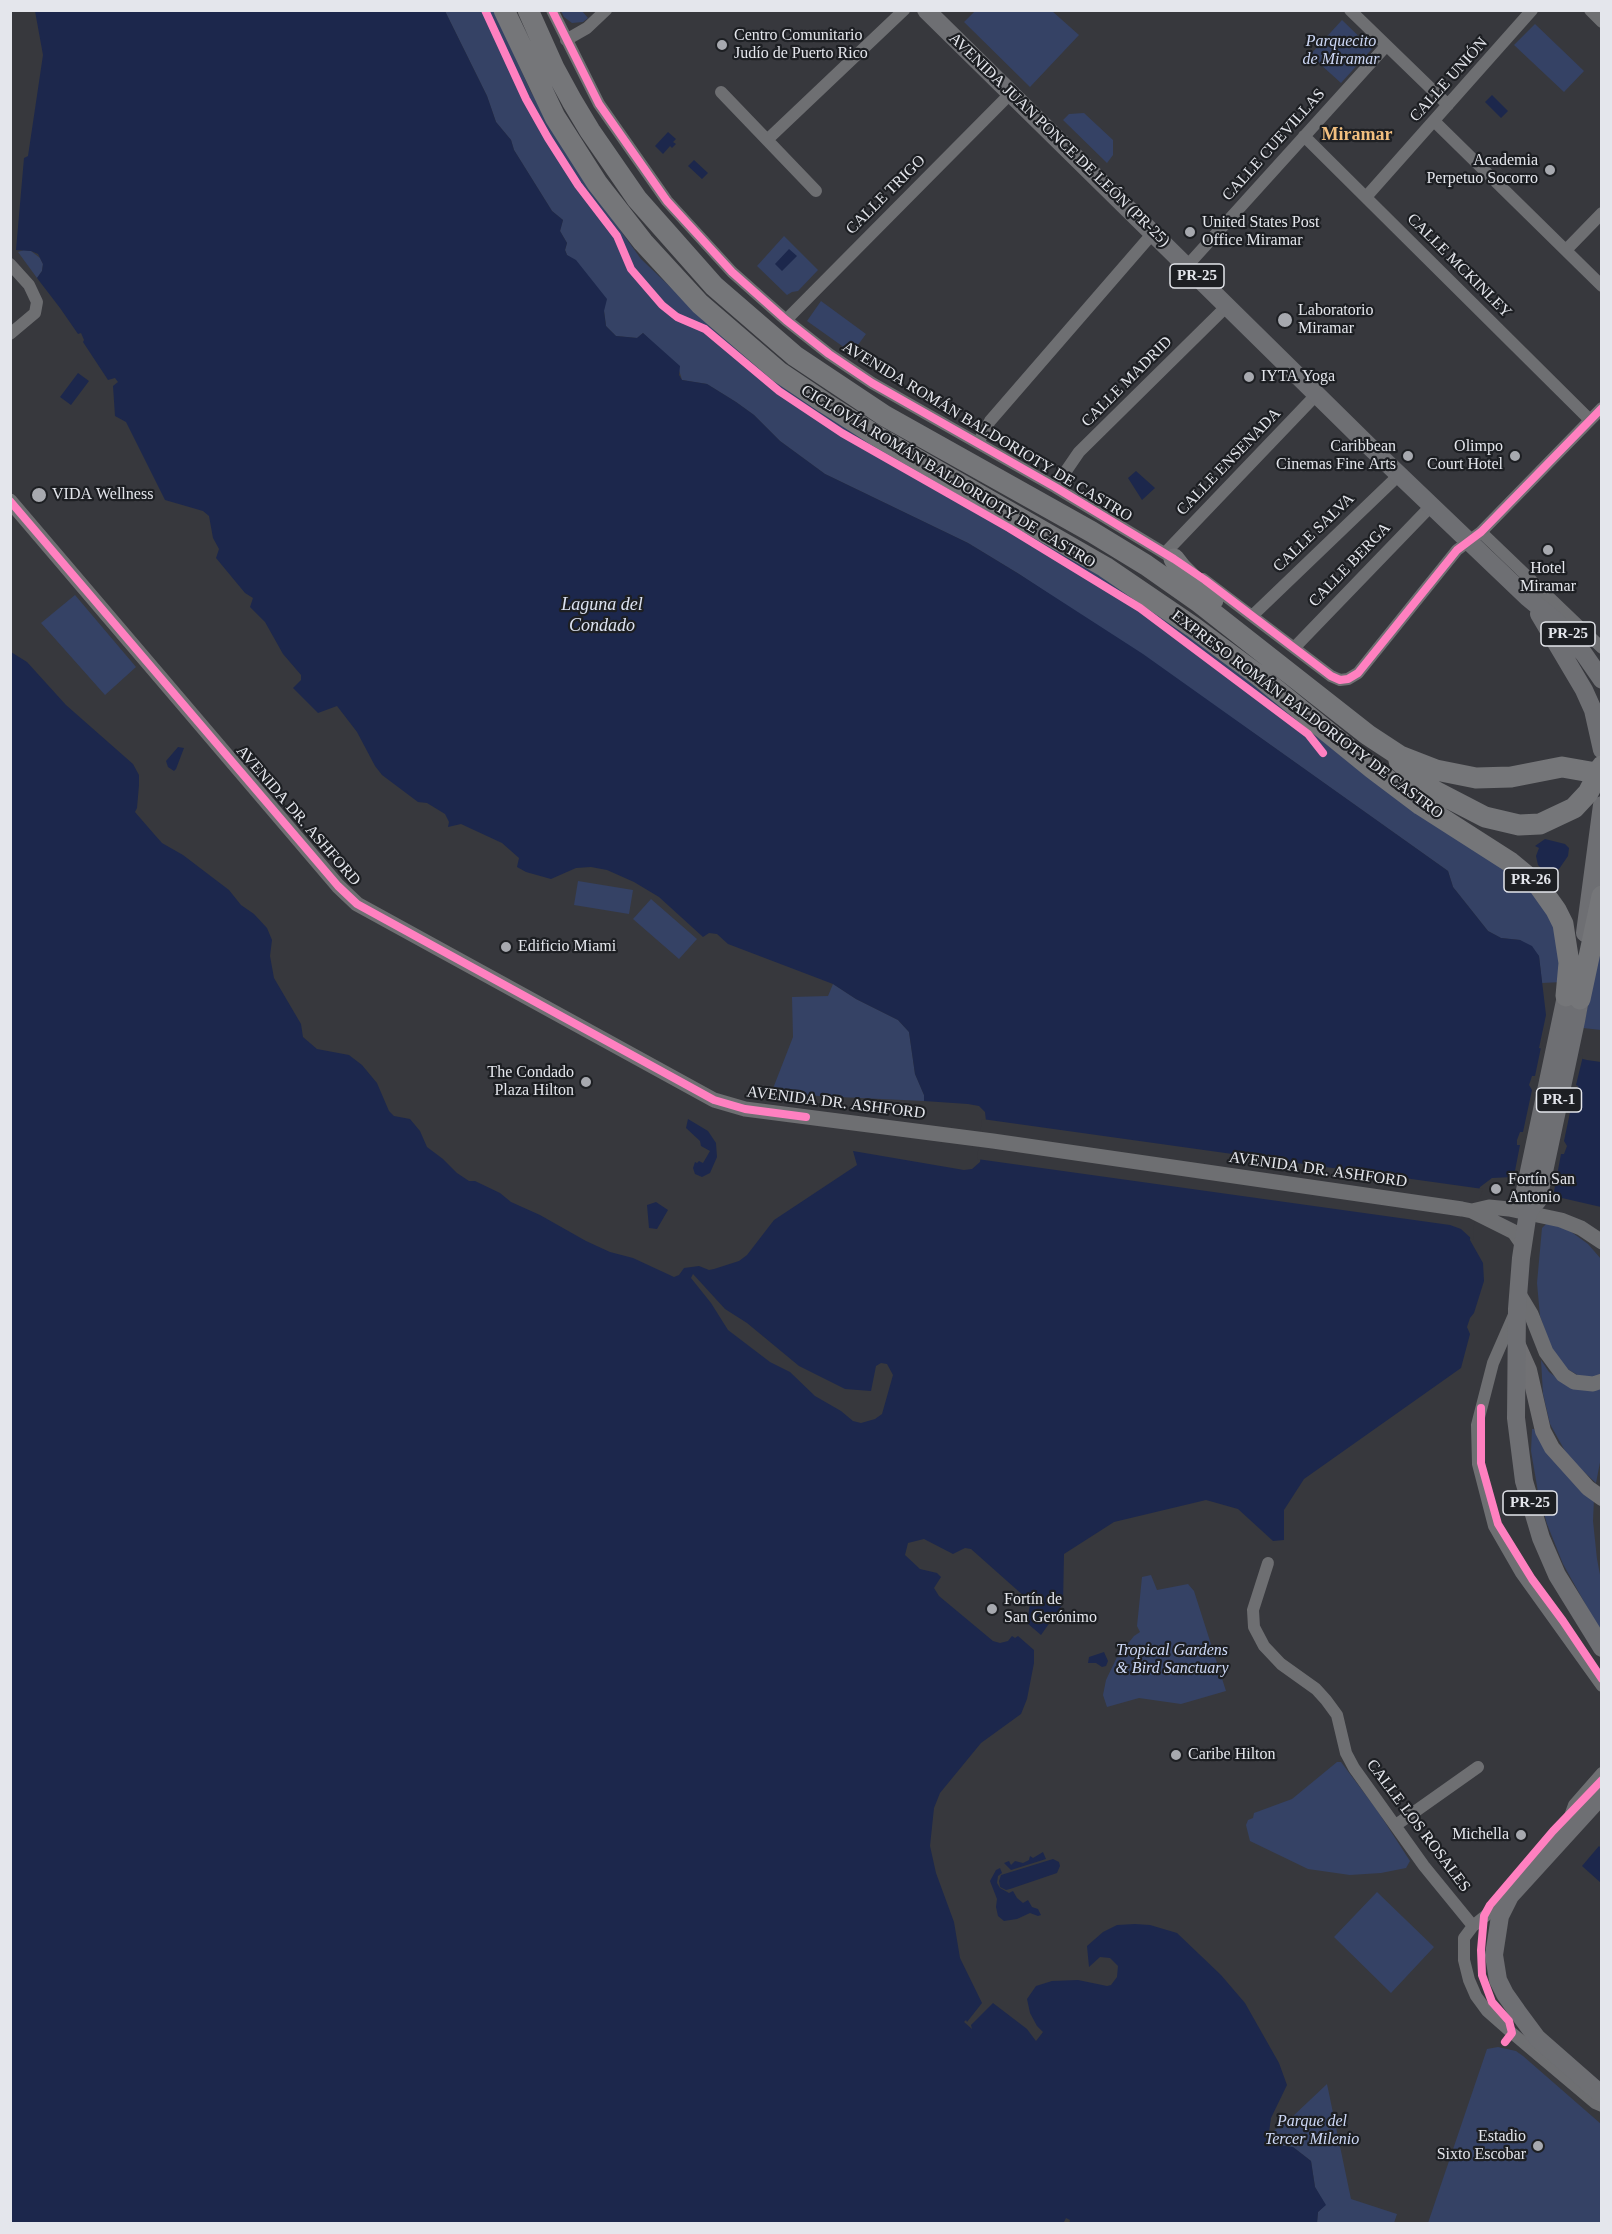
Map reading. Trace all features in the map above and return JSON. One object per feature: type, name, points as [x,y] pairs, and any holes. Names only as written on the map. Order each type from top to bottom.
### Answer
[{"type":"highway","name":"EXPRESO ROMÁN BALDORIOTY DE CASTRO","points":[[504,10],[555,117],[597,183],[643,242],[700,304],[779,372],[825,404],[1105,567],[1193,627],[1259,676],[1421,805],[1510,862],[1539,886],[1563,924],[1573,998]]},
{"type":"highway","name":"EXPRESO ROMÁN BALDORIOTY DE CASTRO","points":[[528,10],[559,77],[590,131],[637,199],[684,255],[751,320],[795,356],[885,416],[1128,554],[1200,603],[1392,752],[1436,770],[1476,778],[1510,777],[1560,770]]},
{"type":"highway","points":[[1170,556],[1235,622],[1249,640]]},
{"type":"highway","points":[[1392,752],[1406,769],[1431,789],[1485,817],[1519,825],[1540,824],[1574,808],[1588,793],[1602,766]]},
{"type":"highway","points":[[1560,770],[1602,774]]},
{"type":"highway","points":[[1560,770],[1602,782]]},
{"type":"highway","name":"PR-1","points":[[1573,998],[1602,896]]},
{"type":"main road","name":"AVENIDA JUAN PONCE DE LEÓN (PR-25)","points":[[926,10],[1431,506],[1475,537],[1527,597]]},
{"type":"main road","name":"PR-25","points":[[1527,597],[1542,607],[1571,637],[1602,680]]},
{"type":"main road","name":"PR-25","points":[[1527,597],[1584,690],[1593,710],[1602,750]]},
{"type":"main road","points":[[1573,998],[1577,984],[1602,805]]},
{"type":"main road","points":[[1573,998],[1587,986],[1602,930]]},
{"type":"main road","name":"PR-1","points":[[1573,998],[1530,1202],[1523,1245],[1517,1342],[1529,1370],[1543,1431],[1552,1448],[1588,1488],[1602,1498]]},
{"type":"main road","name":"PR-25","points":[[1517,1342],[1516,1418],[1524,1481],[1541,1538],[1557,1575],[1602,1648]]},
{"type":"main road","points":[[1602,1795],[1510,1896],[1500,1916],[1494,1955],[1498,1980],[1504,1994],[1538,2038],[1602,2095]]},
{"type":"street","name":"AVENIDA ROMÁN BALDORIOTY DE CASTRO","points":[[552,10],[599,104],[667,201],[732,272],[786,320],[829,354],[872,382],[1170,556],[1331,676],[1340,680],[1348,679],[1358,673],[1457,550],[1475,537]]},
{"type":"street","points":[[566,40],[587,28],[606,10]]},
{"type":"street","points":[[767,140],[904,10]]},
{"type":"street","points":[[1350,10],[1448,105]]},
{"type":"street","name":"CALLE UNIÓN","points":[[1366,197],[1532,10]]},
{"type":"street","points":[[1590,10],[1602,22]]},
{"type":"street","name":"CALLE CUEVILLAS","points":[[1186,266],[1386,46]]},
{"type":"street","points":[[721,92],[816,191]]},
{"type":"street","name":"CALLE TRIGO","points":[[786,320],[1011,93]]},
{"type":"street","points":[[1434,121],[1602,286]]},
{"type":"street","name":"CALLE MCKINLEY","points":[[1304,136],[1590,420]]},
{"type":"street","points":[[1566,250],[1602,213]]},
{"type":"street","points":[[978,443],[990,421],[1153,232]]},
{"type":"street","points":[[10,264],[29,285],[37,302],[35,313],[10,334]]},
{"type":"street","name":"CALLE MADRID","points":[[1055,487],[1079,452],[1227,306]]},
{"type":"street","name":"CALLE ENSENADA","points":[[1170,556],[1317,394]]},
{"type":"street","points":[[1602,408],[1475,537],[1602,648]]},
{"type":"street","name":"CALLE SALVA","points":[[1252,616],[1399,475]]},
{"type":"street","name":"AVENIDA DR. ASHFORD","points":[[10,501],[338,886],[357,904],[714,1100],[745,1109],[993,1141],[1472,1210],[1530,1202],[1561,1220],[1581,1228],[1602,1242]]},
{"type":"street","name":"CALLE BERGA","points":[[1294,648],[1431,506]]},
{"type":"street","points":[[1472,1210],[1514,1232],[1523,1245]]},
{"type":"street","points":[[1581,1228],[1602,1255]]},
{"type":"street","points":[[1602,1381],[1593,1384],[1574,1382],[1563,1375],[1546,1352],[1531,1314],[1518,1301],[1493,1363],[1477,1425],[1478,1464],[1494,1526],[1521,1573],[1602,1686]]},
{"type":"street","name":"CALLE LOS ROSALES","points":[[1268,1563],[1252,1610],[1254,1627],[1264,1646],[1281,1664],[1316,1689],[1326,1700],[1337,1715],[1346,1753],[1354,1768],[1424,1866],[1473,1926]]},
{"type":"street","points":[[1396,1825],[1478,1767]]},
{"type":"street","points":[[1567,1832],[1574,1805],[1602,1773]]},
{"type":"street","points":[[1510,1896],[1473,1926],[1464,1938],[1464,1960],[1476,1996],[1487,2011],[1512,2033],[1595,2103],[1602,2106]]},
{"type":"green space","points":[[445,11],[494,11],[531,92],[582,177],[641,259],[703,318],[1131,592],[1494,860],[1529,888],[1555,924],[1562,982],[1542,983],[1539,956],[1520,940],[1501,938],[1488,931],[1453,887],[1448,871],[1255,734],[1019,574],[968,543],[825,474],[780,441],[754,415],[736,402],[707,384],[682,380],[679,370],[643,333],[637,338],[616,336],[606,326],[604,311],[567,255],[565,250],[567,243],[560,231],[563,220],[552,211],[514,150],[511,140],[496,122],[487,96]]},
{"type":"green space","points":[[561,11],[582,11],[588,18],[583,22],[572,23],[564,17]]},
{"type":"green space","points":[[975,11],[1052,11],[1079,35],[1030,87],[964,22]]},
{"type":"green space","name":"Parquecito de Miramar","points":[[1342,20],[1372,49],[1341,83],[1310,55]]},
{"type":"green space","points":[[1535,24],[1584,71],[1564,92],[1514,45]]},
{"type":"green space","points":[[1084,113],[1113,140],[1113,155],[1107,163],[1063,120],[1069,114]]},
{"type":"green space","points":[[784,236],[818,270],[798,291],[787,295],[757,266]]},
{"type":"green space","points":[[31,251],[40,258],[43,264],[42,271],[37,278],[18,252]]},
{"type":"green space","points":[[821,301],[866,334],[852,353],[807,321]]},
{"type":"green space","points":[[75,595],[136,667],[105,695],[41,623]]},
{"type":"green space","points":[[578,881],[633,890],[629,914],[574,905]]},
{"type":"green space","points":[[651,899],[697,939],[679,959],[633,919]]},
{"type":"green space","points":[[1601,943],[1601,1030],[1583,1028]]},
{"type":"green space","points":[[833,984],[856,999],[898,1020],[909,1032],[915,1074],[924,1095],[924,1101],[818,1096],[772,1091],[793,1037],[792,997],[828,996]]},
{"type":"green space","points":[[1548,1222],[1570,1231],[1588,1244],[1601,1259],[1601,1375],[1593,1378],[1581,1377],[1564,1367],[1551,1348],[1540,1316],[1537,1283],[1542,1228]]},
{"type":"green space","points":[[1541,1360],[1549,1372],[1565,1384],[1601,1388],[1601,1457],[1596,1483],[1569,1458],[1550,1424],[1543,1394]]},
{"type":"green space","points":[[1532,1429],[1594,1498],[1593,1521],[1601,1580],[1601,1632],[1563,1564],[1547,1524],[1538,1492],[1531,1451]]},
{"type":"green space","name":"Tropical Gardens & Bird Sanctuary","points":[[1151,1575],[1157,1590],[1188,1584],[1194,1591],[1226,1691],[1181,1704],[1139,1698],[1107,1707],[1103,1695],[1106,1680],[1117,1657],[1140,1632],[1137,1626],[1142,1577]]},
{"type":"green space","points":[[1337,1762],[1341,1762],[1377,1810],[1410,1861],[1406,1868],[1381,1873],[1350,1875],[1308,1869],[1250,1841],[1246,1825],[1248,1820],[1253,1818],[1254,1813],[1292,1799]]},
{"type":"green space","points":[[1377,1892],[1434,1947],[1391,1993],[1334,1937]]},
{"type":"green space","name":"Estadio Sixto Escobar","points":[[1498,2047],[1516,2051],[1523,2056],[1601,2124],[1601,2223],[1428,2223],[1487,2049]]},
{"type":"green space","name":"Parque del Tercer Milenio","points":[[1327,2084],[1351,2199],[1397,2214],[1394,2223],[1317,2223],[1318,2212],[1325,2205],[1315,2187],[1311,2161],[1293,2147],[1277,2145],[1268,2139],[1268,2135],[1291,2118]]},
{"type":"water","name":"Laguna del Condado","points":[[35,11],[445,11],[487,96],[496,122],[511,140],[514,150],[552,211],[563,220],[560,231],[567,243],[565,250],[567,255],[576,260],[607,299],[604,311],[606,326],[616,336],[637,338],[643,333],[680,366],[679,375],[682,380],[707,384],[736,402],[754,415],[780,441],[825,474],[968,543],[1143,654],[1448,871],[1453,887],[1488,931],[1501,938],[1520,940],[1532,946],[1539,956],[1546,1015],[1539,1048],[1601,1062],[1601,1207],[1562,1198],[1512,1177],[1492,1178],[1480,1187],[1472,1211],[1470,1240],[1483,1263],[1484,1281],[1467,1327],[1470,1334],[1461,1368],[1304,1479],[1284,1510],[1284,1540],[1273,1541],[1238,1509],[1206,1500],[1114,1522],[1064,1554],[1063,1604],[1041,1635],[1027,1623],[1030,1604],[1025,1597],[971,1549],[965,1548],[953,1554],[924,1539],[908,1543],[905,1555],[920,1569],[937,1573],[941,1577],[934,1588],[939,1596],[993,1641],[1000,1643],[1008,1641],[1012,1636],[1015,1638],[1018,1636],[1034,1650],[1034,1663],[1027,1699],[1021,1714],[981,1743],[940,1793],[934,1808],[930,1846],[936,1873],[954,1922],[960,1958],[982,2003],[967,2022],[966,2020],[964,2022],[972,2029],[971,2025],[993,2003],[1027,2029],[1036,2041],[1043,2032],[1030,2013],[1027,1999],[1036,1986],[1052,1981],[1078,1980],[1107,1986],[1111,1985],[1117,1977],[1118,1966],[1110,1958],[1100,1957],[1089,1967],[1087,1946],[1103,1932],[1117,1925],[1135,1924],[1150,1925],[1177,1933],[1221,1975],[1245,2003],[1279,2063],[1287,2085],[1271,2118],[1268,2139],[1277,2145],[1293,2147],[1311,2161],[1315,2187],[1326,2205],[1318,2212],[1317,2223],[1069,2224],[1070,2220],[1066,2218],[1063,2224],[11,2224],[11,652],[27,662],[66,705],[133,764],[139,775],[135,812],[162,843],[183,855],[229,890],[241,905],[254,914],[267,928],[272,940],[270,956],[274,978],[301,1024],[303,1037],[317,1049],[349,1055],[362,1065],[377,1083],[389,1111],[394,1116],[410,1119],[420,1131],[427,1147],[457,1173],[469,1181],[475,1181],[500,1193],[511,1202],[540,1215],[586,1241],[610,1252],[633,1258],[674,1277],[679,1275],[684,1268],[699,1266],[709,1270],[714,1269],[739,1261],[747,1255],[774,1220],[857,1165],[853,1151],[964,1170],[972,1169],[980,1162],[986,1121],[985,1112],[979,1106],[924,1101],[924,1095],[915,1074],[909,1032],[898,1020],[856,999],[833,984],[728,944],[717,934],[709,933],[703,937],[659,897],[607,870],[591,867],[576,868],[551,879],[526,872],[517,867],[519,858],[502,843],[461,824],[448,827],[449,822],[445,814],[427,803],[418,802],[382,775],[357,732],[337,706],[318,713],[293,688],[301,680],[301,675],[283,654],[265,622],[250,607],[253,598],[245,593],[216,558],[219,549],[213,538],[209,516],[203,511],[165,500],[126,422],[115,416],[113,386],[118,382],[115,378],[108,380],[83,342],[81,333],[78,334],[37,278],[42,271],[43,264],[38,254],[16,250],[24,158],[28,156],[43,55]],"holes":[[[693,1274],[725,1309],[747,1323],[799,1366],[845,1389],[871,1391],[876,1366],[881,1363],[887,1364],[893,1375],[882,1414],[875,1419],[861,1423],[853,1421],[815,1396],[790,1372],[770,1362],[728,1330],[711,1303],[691,1278]]]},
{"type":"water","points":[[1492,95],[1508,111],[1501,118],[1485,102]]},
{"type":"water","points":[[668,132],[676,139],[673,142],[676,144],[672,148],[670,146],[663,154],[655,146]]},
{"type":"water","points":[[694,160],[708,173],[702,179],[688,166]]},
{"type":"water","points":[[789,249],[797,256],[782,271],[775,264]]},
{"type":"water","points":[[78,373],[89,381],[71,405],[60,397]]},
{"type":"water","points":[[1136,471],[1155,488],[1142,500],[1128,478]]},
{"type":"water","points":[[178,747],[184,748],[174,771],[168,767],[166,761]]},
{"type":"water","points":[[1545,839],[1565,844],[1569,848],[1568,856],[1559,869],[1543,870],[1538,865],[1536,856],[1539,848],[1535,846]]},
{"type":"water","points":[[688,1119],[708,1131],[716,1143],[717,1157],[710,1173],[702,1177],[695,1174],[693,1168],[695,1162],[703,1163],[710,1151],[701,1146],[700,1141],[686,1128]]},
{"type":"water","points":[[656,1202],[668,1210],[657,1229],[649,1228],[647,1205]]},
{"type":"water","points":[[1104,1652],[1108,1661],[1106,1666],[1088,1663],[1089,1657]]},
{"type":"water","points":[[1599,1846],[1601,1848],[1601,1883],[1582,1866]]},
{"type":"water","points":[[1043,1852],[1046,1859],[1011,1870],[1004,1863],[1009,1861],[1011,1865],[1015,1861],[1023,1863],[1029,1860],[1030,1856],[1033,1858]]},
{"type":"water","points":[[1053,1859],[1059,1862],[1057,1873],[1006,1890],[1000,1887],[1001,1875]]},
{"type":"water","points":[[1000,1868],[1002,1873],[998,1876],[997,1883],[1000,1888],[1009,1893],[1013,1891],[1023,1903],[1028,1900],[1041,1915],[1030,1913],[1017,1919],[1004,1921],[998,1916],[997,1899],[990,1881],[996,1870]]},
{"type":"pier","points":[[1545,1028],[1542,1046],[1583,1056],[1576,1085],[1578,1095],[1573,1098],[1564,1141],[1567,1146],[1564,1154],[1561,1154],[1553,1197],[1513,1181],[1520,1145],[1517,1145],[1517,1140],[1520,1132],[1523,1132],[1532,1090],[1529,1085],[1532,1076],[1535,1076]]},
{"type":"pier","points":[[982,1119],[1483,1189],[1475,1211],[1473,1240],[1461,1229],[1450,1225],[977,1159]]},
{"type":"cycle path","name":"CICLOVÍA ROMÁN BALDORIOTY DE CASTRO","points":[[485,10],[526,99],[548,138],[578,185],[617,236],[631,269],[662,305],[677,317],[705,329],[779,391],[842,433],[1009,528],[1140,608],[1308,734],[1323,753]]},
{"type":"cycle path","points":[[552,10],[599,104],[667,201],[732,272],[786,320],[829,354],[872,383],[1055,487],[1174,559],[1331,676],[1340,680],[1348,679],[1358,673],[1457,550],[1481,532],[1602,408]]},
{"type":"cycle path","points":[[10,501],[338,886],[357,904],[714,1100],[745,1109],[806,1117]]},
{"type":"cycle path","points":[[1481,1408],[1481,1463],[1498,1524],[1532,1579],[1602,1679]]},
{"type":"cycle path","points":[[1505,2042],[1512,2033],[1509,2021],[1492,2002],[1482,1975],[1481,1950],[1484,1916],[1490,1905],[1553,1831],[1602,1780]]},
{"type":"place","name":"Centro Comunitario Judío de Puerto Rico","points":[[722,45]]},
{"type":"place","name":"Academia Perpetuo Socorro","points":[[1550,170]]},
{"type":"place","name":"United States Post Office Miramar","points":[[1190,232]]},
{"type":"place","name":"Laboratorio Miramar","points":[[1285,320]]},
{"type":"place","name":"IYTA Yoga","points":[[1249,377]]},
{"type":"place","name":"Caribbean Cinemas Fine Arts","points":[[1408,456]]},
{"type":"place","name":"Olimpo Court Hotel","points":[[1515,456]]},
{"type":"place","name":"VIDA Wellness","points":[[39,495]]},
{"type":"place","name":"Hotel Miramar","points":[[1548,550]]},
{"type":"place","name":"Edificio Miami","points":[[506,947]]},
{"type":"place","name":"The Condado Plaza Hilton","points":[[586,1082]]},
{"type":"place","name":"Fortín San Antonio","points":[[1496,1189]]},
{"type":"place","name":"Fortín de San Gerónimo","points":[[992,1609]]},
{"type":"place","name":"Caribe Hilton","points":[[1176,1755]]},
{"type":"place","name":"Michella","points":[[1521,1835]]},
{"type":"place","name":"Estadio Sixto Escobar","points":[[1538,2146]]},
{"type":"district","name":"Miramar","points":[[1357,135]]}]
